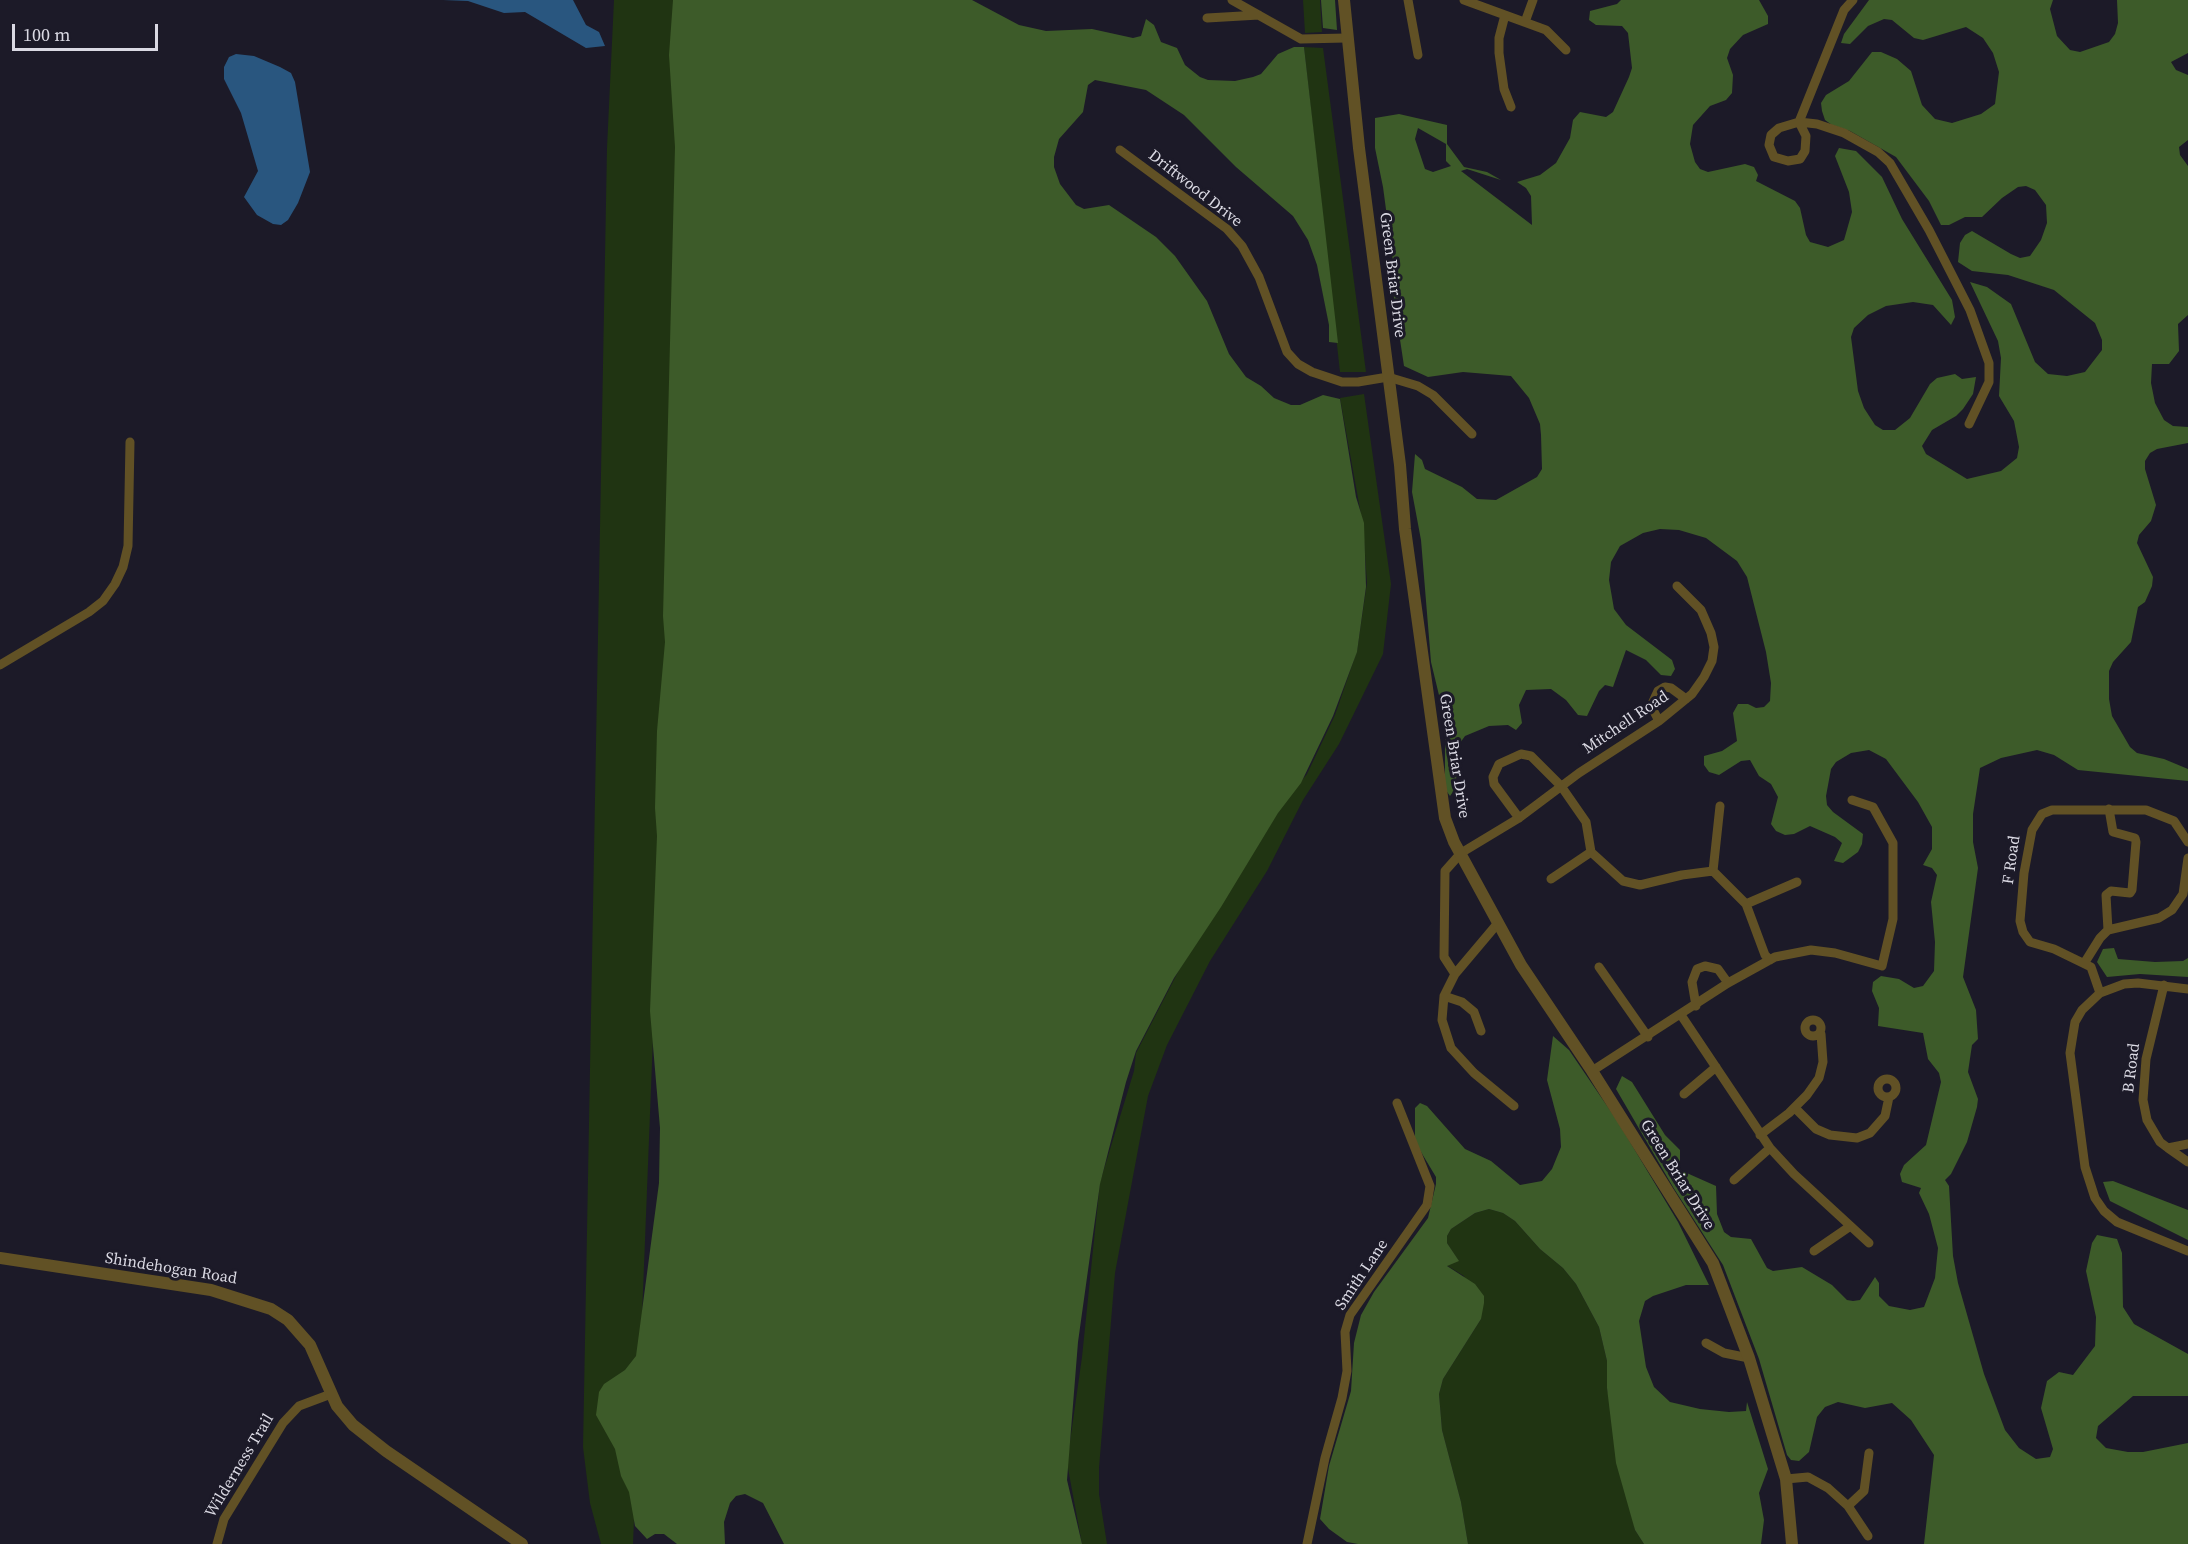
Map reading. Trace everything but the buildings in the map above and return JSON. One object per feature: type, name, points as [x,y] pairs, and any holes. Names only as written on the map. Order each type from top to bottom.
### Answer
[{"type":"street","points":[[1232,0],[1301,39],[1346,38]]},
{"type":"street","name":"Green Briar Drive","points":[[1344,0],[1346,38],[1400,465],[1405,529],[1445,818],[1461,853],[1521,964],[1593,1071],[1713,1263],[1749,1358],[1786,1479],[1792,1544]]},
{"type":"street","points":[[1408,0],[1418,55]]},
{"type":"street","points":[[1464,0],[1546,30],[1566,50]]},
{"type":"street","points":[[1526,22],[1533,0]]},
{"type":"street","points":[[1853,0],[1844,10],[1799,122],[1806,136],[1805,151],[1800,159],[1788,161],[1774,157],[1769,145],[1771,135],[1779,128],[1799,122],[1817,124],[1844,133],[1878,152],[1890,163],[1929,230],[1970,310],[1989,363],[1989,382],[1969,424]]},
{"type":"street","points":[[1207,18],[1262,15]]},
{"type":"street","points":[[1505,15],[1498,53],[1504,88],[1511,107]]},
{"type":"street","name":"Driftwood Drive","points":[[1120,150],[1227,229],[1242,246],[1259,277],[1287,352],[1298,363],[1312,372],[1342,382],[1388,377]]},
{"type":"street","points":[[1388,377],[1418,386],[1433,395],[1472,434]]},
{"type":"street","points":[[0,665],[89,612],[103,601],[115,584],[123,567],[128,546],[130,442]]},
{"type":"street","name":"Mitchell Road","points":[[1461,853],[1519,818],[1561,786],[1659,721],[1686,699],[1704,677],[1712,661],[1714,647],[1701,610],[1677,586]]},
{"type":"street","points":[[1659,721],[1651,706],[1658,691],[1665,687],[1686,699]]},
{"type":"street","points":[[1519,818],[1494,784],[1493,777],[1499,764],[1521,754],[1531,756],[1561,786],[1586,822],[1591,852],[1623,881],[1640,885],[1682,875],[1713,871]]},
{"type":"street","points":[[1593,1071],[1728,983],[1770,960],[1811,950],[1835,953],[1878,966],[1884,963],[1893,919],[1893,843],[1873,807],[1852,800]]},
{"type":"street","points":[[1713,871],[1720,806]]},
{"type":"street","points":[[2108,930],[2106,895],[2111,891],[2130,893],[2132,890],[2136,842],[2135,838],[2113,832],[2109,809]]},
{"type":"street","name":"F Road","points":[[2085,962],[2030,942],[2020,921],[2024,873],[2032,830],[2042,814],[2052,810],[2146,810],[2163,814],[2182,829],[2188,842]]},
{"type":"street","points":[[1551,879],[1591,852]]},
{"type":"street","points":[[1455,974],[1444,957],[1446,871],[1461,853]]},
{"type":"street","points":[[2100,993],[2091,966],[2085,962],[2100,938],[2108,930],[2159,918],[2172,910],[2182,894],[2188,858]]},
{"type":"street","points":[[1713,871],[1746,904],[1765,955],[1770,960]]},
{"type":"street","points":[[1746,904],[1797,882]]},
{"type":"street","points":[[1498,923],[1455,974],[1444,996],[1442,1020],[1450,1048],[1474,1073],[1514,1106]]},
{"type":"street","points":[[1695,1006],[1692,982],[1697,969],[1705,966],[1718,969],[1728,983]]},
{"type":"street","points":[[1599,967],[1648,1037]]},
{"type":"street","points":[[2188,989],[2164,985],[2124,984],[2100,993],[2082,1010],[2070,1037],[2071,1068],[2089,1184],[2104,1211],[2117,1222],[2188,1251]]},
{"type":"street","name":"B Road","points":[[2164,985],[2146,1059],[2143,1100],[2147,1120],[2160,1142],[2188,1162]]},
{"type":"street","points":[[1444,996],[1462,1002],[1474,1012],[1481,1031]]},
{"type":"street","points":[[1681,1015],[1770,1148],[1849,1227],[1869,1243]]},
{"type":"street","points":[[1760,1134],[1795,1108],[1819,1078],[1824,1062],[1821,1035]]},
{"type":"street","points":[[1684,1094],[1716,1067]]},
{"type":"street","points":[[1795,1108],[1822,1132],[1844,1138],[1857,1138],[1870,1133],[1885,1116],[1888,1097]]},
{"type":"street","name":"Smith Lane","points":[[1307,1544],[1325,1458],[1342,1398],[1347,1371],[1345,1332],[1350,1315],[1426,1205],[1430,1186],[1397,1103]]},
{"type":"street","points":[[2168,1149],[2188,1144]]},
{"type":"street","points":[[1734,1180],[1770,1148]]},
{"type":"street","points":[[1814,1251],[1849,1227]]},
{"type":"street","name":"Shindehogan Road","points":[[0,1258],[190,1286],[255,1301],[272,1309],[299,1332],[316,1358],[331,1394],[344,1415],[365,1436],[522,1544]]},
{"type":"street","points":[[1706,1343],[1724,1353],[1749,1358]]},
{"type":"street","name":"Wilderness Trail","points":[[217,1544],[224,1519],[283,1423],[299,1406],[331,1394]]},
{"type":"street","points":[[1848,1506],[1864,1491],[1869,1453]]},
{"type":"street","points":[[1786,1479],[1808,1477],[1828,1488],[1848,1506],[1868,1536]]},
{"type":"green space","points":[[614,0],[694,0],[633,1544],[601,1544],[590,1503],[583,1447],[607,148]]},
{"type":"green space","points":[[673,0],[972,0],[1019,25],[1046,31],[1092,29],[1133,38],[1141,36],[1146,19],[1154,25],[1161,42],[1177,48],[1185,65],[1200,77],[1208,80],[1235,81],[1253,77],[1261,74],[1278,54],[1294,47],[1304,47],[1338,343],[1329,342],[1329,325],[1317,265],[1308,240],[1293,216],[1236,167],[1184,115],[1146,90],[1095,80],[1088,85],[1083,112],[1059,139],[1054,157],[1054,167],[1060,184],[1076,205],[1084,209],[1109,205],[1156,237],[1175,256],[1207,301],[1229,354],[1246,377],[1261,386],[1274,398],[1291,405],[1300,405],[1323,395],[1340,399],[1356,497],[1364,523],[1366,587],[1357,652],[1333,716],[1301,783],[1278,813],[1221,907],[1174,978],[1136,1051],[1126,1082],[1100,1184],[1078,1342],[1067,1480],[1082,1544],[784,1544],[763,1503],[745,1494],[736,1496],[730,1503],[724,1522],[725,1544],[677,1544],[664,1534],[655,1534],[647,1539],[635,1526],[629,1492],[621,1476],[615,1449],[596,1415],[599,1392],[604,1384],[625,1370],[636,1356],[659,1183],[660,1128],[650,1011],[657,836],[655,808],[657,731],[665,642],[663,616],[675,147],[669,55]]},
{"type":"green space","points":[[1303,0],[1320,0],[1322,32],[1305,33]]},
{"type":"green space","points":[[1321,0],[1335,0],[1337,30],[1323,28]]},
{"type":"green space","points":[[1621,0],[1759,0],[1768,16],[1768,24],[1743,35],[1730,49],[1727,58],[1733,75],[1732,93],[1726,100],[1710,106],[1693,125],[1690,144],[1695,162],[1700,169],[1708,172],[1745,164],[1754,167],[1758,175],[1756,181],[1795,201],[1800,208],[1806,235],[1810,242],[1828,247],[1844,240],[1852,212],[1849,192],[1835,156],[1839,148],[1856,151],[1882,177],[1902,219],[1952,300],[1955,317],[1951,325],[1933,305],[1913,302],[1886,306],[1868,315],[1854,328],[1851,337],[1858,391],[1864,408],[1875,425],[1883,430],[1895,430],[1910,418],[1930,384],[1937,378],[1955,374],[1962,379],[1976,377],[1973,394],[1963,409],[1956,416],[1932,430],[1922,446],[1926,454],[1967,479],[2001,471],[2017,458],[2019,447],[2014,421],[1999,396],[2001,358],[1998,341],[1970,282],[1987,287],[2011,304],[2035,362],[2048,374],[2067,376],[2085,372],[2102,350],[2102,340],[2095,323],[2054,290],[2008,275],[1972,271],[1958,262],[1960,243],[1965,235],[1972,231],[2020,258],[2030,256],[2041,240],[2047,223],[2046,205],[2035,190],[2026,186],[2018,187],[1982,217],[1965,217],[1949,225],[1941,225],[1929,201],[1896,157],[1825,120],[1821,103],[1826,95],[1849,81],[1872,52],[1881,52],[1897,59],[1911,71],[1922,105],[1935,119],[1952,123],[1981,114],[1995,104],[1999,72],[1993,53],[1983,38],[1966,27],[1923,40],[1914,38],[1892,20],[1884,19],[1868,26],[1850,44],[1841,43],[1844,34],[1869,0],[2053,0],[2050,9],[2057,36],[2070,50],[2080,52],[2109,42],[2115,34],[2118,23],[2117,0],[2188,0],[2188,53],[2171,62],[2176,70],[2188,75],[2188,140],[2179,147],[2180,155],[2188,166],[2188,315],[2178,324],[2179,351],[2169,364],[2152,364],[2151,383],[2155,403],[2164,420],[2173,426],[2188,427],[2188,443],[2157,449],[2150,453],[2145,461],[2145,469],[2156,505],[2151,521],[2139,535],[2137,543],[2153,577],[2152,586],[2145,602],[2138,607],[2131,642],[2113,662],[2109,671],[2109,699],[2112,716],[2130,747],[2137,753],[2164,759],[2188,769],[2188,781],[2078,770],[2054,755],[2037,750],[2001,758],[1980,768],[1973,814],[1973,842],[1978,868],[1963,977],[1976,1010],[1978,1039],[1972,1045],[1968,1072],[1978,1099],[1967,1142],[1951,1174],[1945,1180],[1949,1186],[1953,1256],[1958,1283],[1984,1374],[2005,1430],[2019,1448],[2036,1459],[2050,1457],[2053,1449],[2041,1408],[2047,1381],[2059,1372],[2073,1375],[2095,1346],[2096,1317],[2086,1271],[2092,1243],[2097,1235],[2117,1239],[2122,1253],[2123,1307],[2134,1324],[2188,1354],[2188,1396],[2133,1396],[2098,1426],[2096,1438],[2106,1448],[2128,1452],[2143,1452],[2188,1443],[2188,1544],[1924,1544],[1934,1455],[1911,1420],[1892,1403],[1865,1408],[1838,1402],[1825,1407],[1817,1417],[1809,1452],[1799,1461],[1791,1460],[1787,1455],[1759,1359],[1723,1265],[1673,1187],[1616,1089],[1622,1076],[1632,1082],[1665,1135],[1680,1150],[1680,1170],[1716,1186],[1717,1214],[1724,1232],[1731,1237],[1751,1239],[1767,1268],[1773,1271],[1802,1267],[1832,1285],[1847,1300],[1853,1301],[1860,1300],[1875,1277],[1879,1283],[1879,1296],[1889,1306],[1910,1310],[1924,1307],[1935,1278],[1938,1248],[1929,1214],[1919,1193],[1921,1188],[1902,1182],[1900,1174],[1904,1165],[1926,1145],[1941,1082],[1939,1073],[1928,1059],[1923,1033],[1878,1026],[1879,1008],[1872,991],[1873,982],[1881,976],[1899,979],[1914,988],[1923,986],[1934,971],[1935,942],[1931,902],[1937,875],[1932,868],[1923,865],[1932,849],[1932,827],[1918,802],[1886,759],[1869,750],[1851,753],[1836,762],[1831,769],[1826,796],[1827,805],[1863,834],[1858,852],[1843,863],[1834,861],[1842,843],[1835,837],[1810,826],[1794,834],[1785,835],[1776,831],[1771,824],[1778,797],[1771,784],[1759,776],[1750,760],[1741,761],[1719,775],[1709,772],[1704,765],[1704,756],[1722,751],[1737,741],[1733,713],[1738,704],[1748,704],[1756,708],[1764,707],[1770,701],[1771,683],[1766,652],[1747,577],[1737,561],[1706,538],[1679,530],[1660,529],[1643,533],[1620,546],[1611,562],[1609,580],[1614,609],[1626,625],[1672,660],[1675,669],[1671,676],[1661,675],[1646,660],[1626,650],[1613,687],[1605,685],[1599,691],[1587,716],[1578,715],[1566,700],[1551,689],[1526,690],[1519,705],[1522,723],[1516,730],[1508,725],[1489,726],[1465,736],[1460,743],[1455,789],[1450,796],[1445,789],[1445,720],[1431,662],[1421,540],[1412,492],[1415,454],[1422,460],[1425,469],[1462,487],[1477,499],[1496,500],[1537,477],[1542,469],[1540,424],[1529,398],[1511,376],[1463,372],[1428,377],[1404,366],[1394,300],[1393,262],[1383,187],[1375,148],[1375,118],[1399,114],[1447,125],[1447,144],[1464,167],[1487,172],[1501,180],[1467,169],[1461,171],[1532,225],[1531,196],[1526,188],[1517,182],[1540,175],[1556,163],[1570,138],[1573,120],[1580,112],[1606,117],[1613,112],[1629,77],[1632,68],[1628,33],[1622,26],[1596,25],[1589,20],[1590,11],[1617,4]],"holes":[[[1418,128],[1446,144],[1446,161],[1451,166],[1433,172],[1425,169],[1415,139]]]},
{"type":"green space","points":[[1304,47],[1323,48],[1366,372],[1340,372]]},
{"type":"green space","points":[[1364,394],[1391,584],[1383,654],[1339,744],[1303,800],[1267,871],[1210,961],[1167,1045],[1148,1096],[1115,1273],[1099,1468],[1099,1494],[1107,1544],[1082,1544],[1067,1463],[1082,1357],[1100,1182],[1134,1071],[1136,1053],[1179,970],[1283,804],[1307,774],[1335,715],[1357,651],[1367,583],[1363,526],[1340,398]]},
{"type":"green space","points":[[2114,948],[2118,959],[2155,962],[2183,961],[2188,958],[2188,977],[2140,974],[2107,977],[2097,962],[2103,949]]},
{"type":"green space","points":[[1553,1036],[1569,1050],[1618,1122],[1678,1222],[1709,1285],[1686,1285],[1645,1301],[1639,1321],[1646,1367],[1654,1387],[1670,1402],[1700,1409],[1729,1412],[1746,1411],[1747,1402],[1768,1469],[1759,1493],[1764,1520],[1761,1544],[1644,1544],[1635,1530],[1616,1463],[1607,1388],[1607,1361],[1599,1327],[1576,1284],[1563,1268],[1540,1249],[1515,1221],[1503,1213],[1489,1209],[1475,1213],[1451,1229],[1447,1236],[1447,1243],[1459,1261],[1447,1266],[1475,1284],[1484,1296],[1481,1319],[1443,1379],[1439,1394],[1442,1430],[1461,1502],[1468,1544],[1358,1544],[1347,1542],[1320,1519],[1329,1466],[1351,1391],[1354,1343],[1361,1315],[1374,1292],[1428,1218],[1436,1184],[1436,1177],[1415,1142],[1415,1108],[1420,1103],[1427,1106],[1465,1149],[1491,1161],[1520,1185],[1542,1181],[1552,1169],[1561,1147],[1560,1129],[1547,1080]]},
{"type":"green space","points":[[2113,1181],[2188,1210],[2188,1240],[2110,1201],[2103,1182]]},
{"type":"green space","points":[[1489,1209],[1503,1213],[1515,1221],[1540,1249],[1563,1268],[1576,1284],[1599,1327],[1607,1361],[1607,1388],[1635,1530],[1644,1544],[1468,1544],[1461,1502],[1442,1430],[1439,1394],[1443,1379],[1481,1319],[1464,1276],[1446,1265],[1458,1260],[1447,1243],[1447,1236],[1451,1229],[1475,1213]]},
{"type":"water","points":[[443,0],[573,0],[586,25],[599,32],[605,46],[586,48],[525,12],[504,13],[468,1]]},
{"type":"water","points":[[236,54],[254,56],[280,67],[291,73],[295,82],[310,172],[298,203],[288,220],[281,225],[273,224],[257,215],[244,197],[258,171],[241,113],[224,79],[224,67],[229,57]]}]
